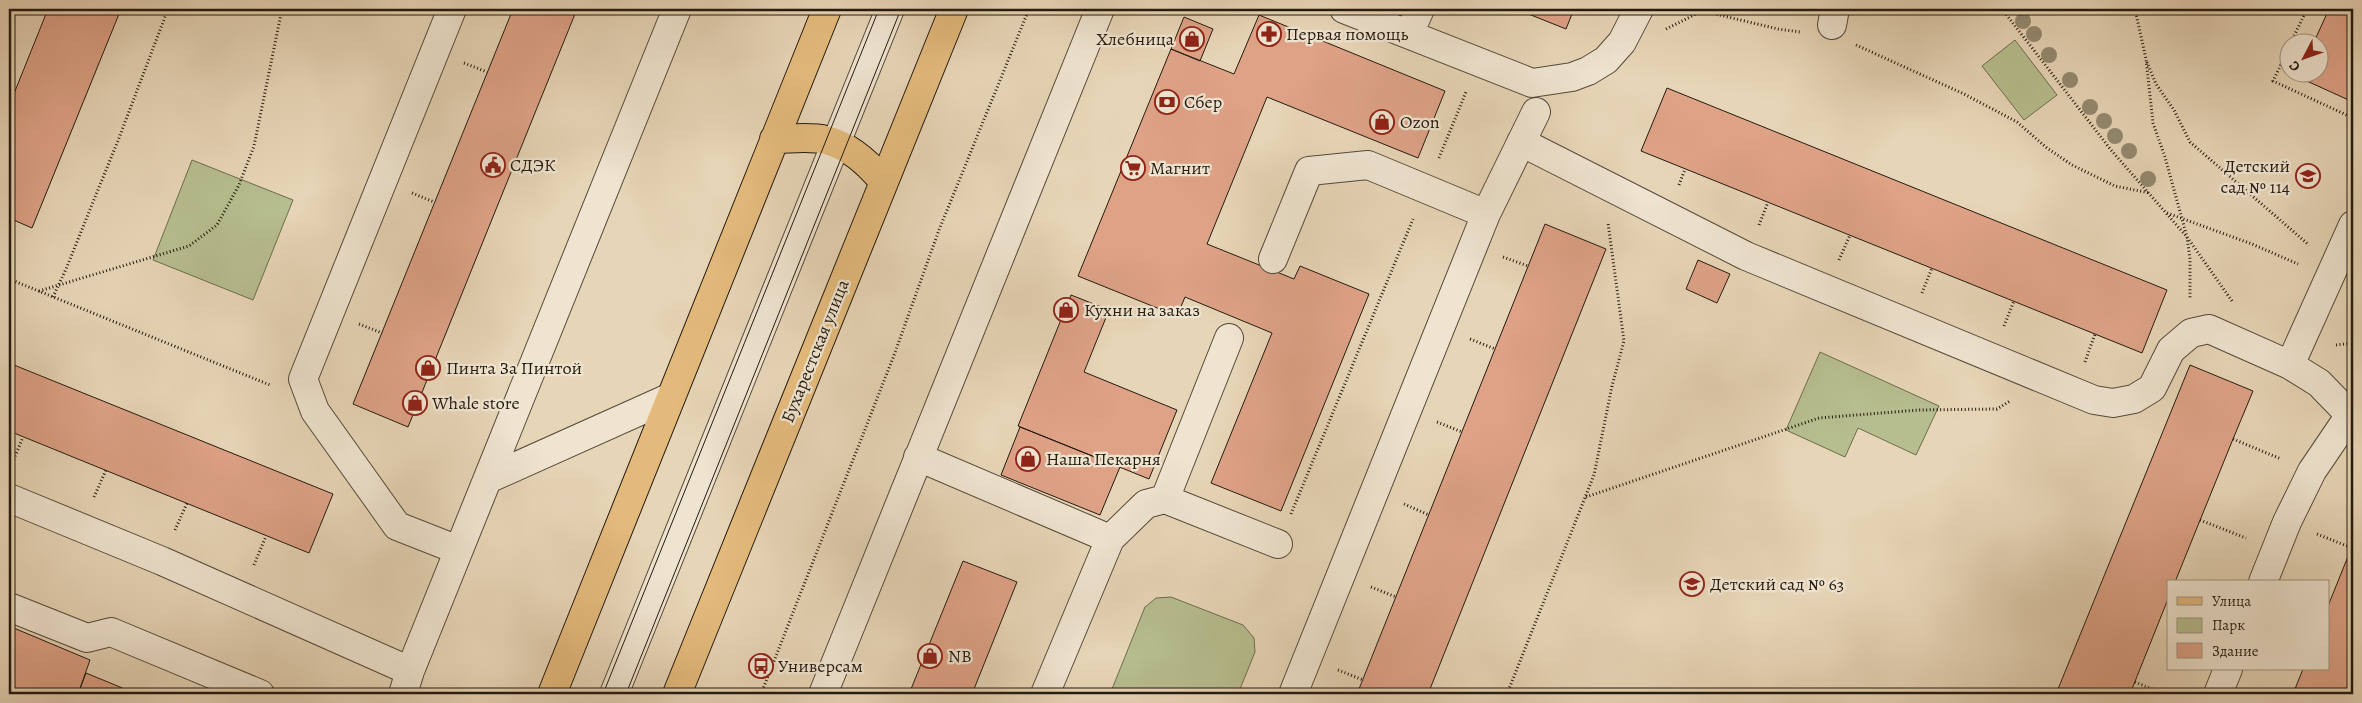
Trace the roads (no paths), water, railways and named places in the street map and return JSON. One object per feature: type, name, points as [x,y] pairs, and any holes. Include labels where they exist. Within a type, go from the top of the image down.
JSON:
[{"type":"main road","points":[[552,694],[827,9]]},
{"type":"main road","name":"Бухарестская улица","points":[[677,694],[954,9]]},
{"type":"main road","points":[[774,139],[826,140],[845,147],[866,162],[883,181]]},
{"type":"street","points":[[452,9],[303,379],[316,411],[397,526],[458,550]]},
{"type":"street","points":[[9,498],[162,561],[406,683],[677,9]]},
{"type":"street","points":[[614,694],[890,9]]},
{"type":"street","points":[[823,694],[1100,9]]},
{"type":"street","points":[[1409,34],[1420,9]]},
{"type":"street","points":[[1355,11],[1532,84],[1572,77],[1588,71],[1606,60],[1622,42],[1639,9]]},
{"type":"street","points":[[1293,694],[1486,214],[1532,148],[1536,112],[1532,84]]},
{"type":"street","points":[[1532,148],[1746,256],[2094,400],[2113,403],[2120,402],[2134,399],[2152,388],[2171,350],[2190,334],[2209,329],[2290,365],[2319,383],[2352,415],[2312,471],[2287,522],[2264,580]]},
{"type":"street","points":[[1273,259],[1309,171],[1368,165],[1486,214]]},
{"type":"street","points":[[2290,365],[2353,224]]},
{"type":"street","points":[[1165,499],[1229,338]]},
{"type":"street","points":[[488,478],[671,397]]},
{"type":"street","points":[[918,457],[1110,539]]},
{"type":"street","points":[[1045,694],[1110,539],[1146,504],[1165,499],[1278,544]]},
{"type":"street","points":[[9,607],[87,638],[111,632],[260,694]]},
{"type":"street","points":[[2218,694],[2228,670]]},
{"type":"tram line","points":[[603,694],[879,9]]},
{"type":"tram line","points":[[626,694],[901,9]]},
{"type":"place","name":"Первая помощь","points":[[1269,34]]},
{"type":"place","name":"Хлебница","points":[[1192,39]]},
{"type":"place","name":"Сбер","points":[[1167,102]]},
{"type":"place","name":"Ozon","points":[[1382,122]]},
{"type":"place","name":"СДЭК","points":[[493,165]]},
{"type":"place","name":"Магнит","points":[[1133,168]]},
{"type":"place","name":"Детский сад № 114","points":[[2308,176]]},
{"type":"place","name":"Кухни на заказ","points":[[1066,310]]},
{"type":"place","name":"Пинта За Пинтой","points":[[428,368]]},
{"type":"place","name":"Whale store","points":[[415,403]]},
{"type":"place","name":"Наша Пекарня","points":[[1028,459]]},
{"type":"place","name":"Детский сад № 63","points":[[1692,584]]},
{"type":"place","name":"NB","points":[[930,656]]},
{"type":"place","name":"Универсам","points":[[761,666]]}]
